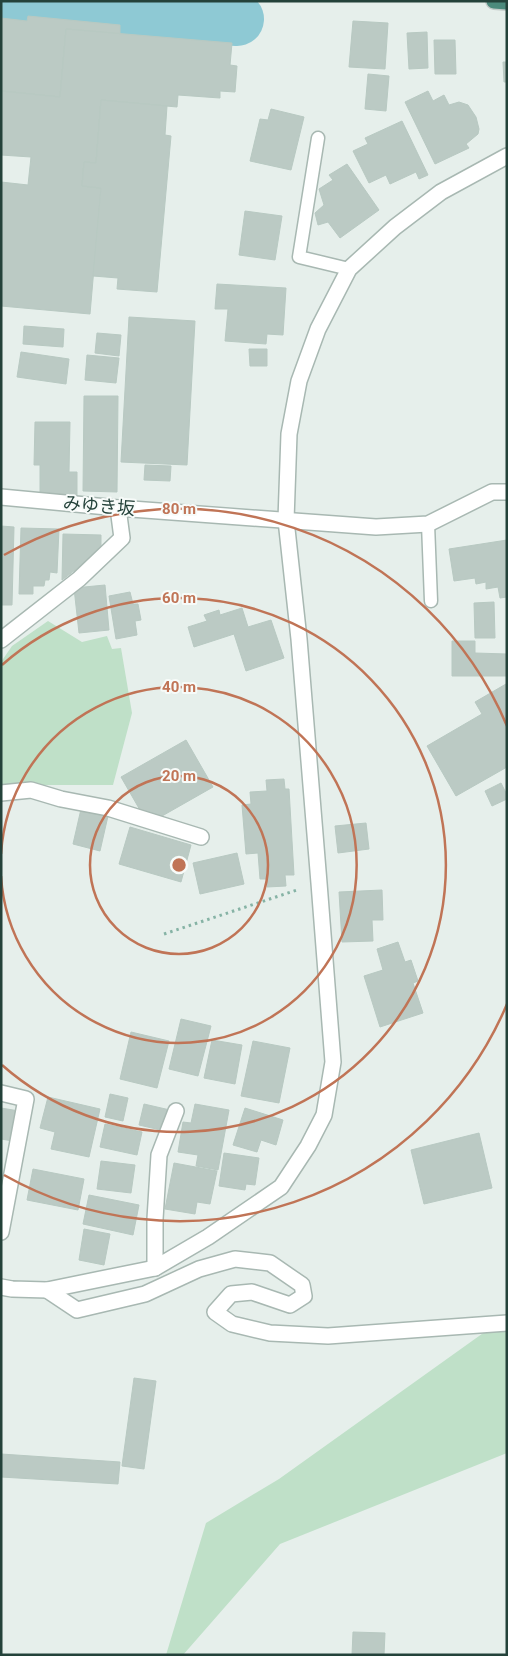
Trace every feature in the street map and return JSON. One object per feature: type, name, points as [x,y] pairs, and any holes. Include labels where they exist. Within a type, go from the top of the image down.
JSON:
[{"type":"highway","points":[[494,1],[507,2]]},
{"type":"street","points":[[1,1287],[47,1290],[155,1268],[208,1237],[281,1187],[308,1146],[324,1115],[333,1062],[298,639],[286,520],[289,434],[299,381],[318,329],[349,269],[395,227],[441,192],[507,156]]},
{"type":"street","points":[[428,524],[492,492],[507,492]]},
{"type":"street","name":"みゆき坂","points":[[1,497],[118,508],[376,527],[428,524]]},
{"type":"street","points":[[1,640],[79,579],[122,538],[118,508]]},
{"type":"street","points":[[1,793],[31,790],[61,799],[108,808],[201,837]]},
{"type":"street","points":[[1,1092],[26,1099],[1,1232]]},
{"type":"street","points":[[155,1268],[155,1218],[159,1155],[176,1111]]},
{"type":"street","points":[[47,1290],[77,1310],[145,1294],[199,1269],[235,1259],[270,1263],[302,1284],[304,1296],[290,1305],[252,1292],[231,1294],[215,1312],[232,1324],[270,1332],[328,1336],[507,1323]]},
{"type":"lane","points":[[318,138],[299,257],[349,269]]},
{"type":"lane","points":[[428,524],[431,601]]},
{"type":"path","points":[[164,934],[319,882]]},
{"type":"green space","points":[[48,621],[82,642],[107,636],[112,649],[121,648],[132,713],[113,785],[1,785],[1,662],[12,646]]},
{"type":"green space","points":[[507,1316],[507,1453],[280,1544],[183,1655],[166,1655],[206,1523],[279,1479]]},
{"type":"building","points":[[28,16],[120,25],[120,34],[66,29],[60,97],[1,91],[1,18],[27,21]]},
{"type":"building","points":[[353,21],[388,23],[385,69],[349,67]]},
{"type":"building","points":[[66,29],[232,43],[230,65],[237,66],[235,92],[220,91],[220,98],[178,95],[177,107],[101,100],[96,163],[84,162],[82,186],[101,188],[90,314],[1,306],[1,182],[28,185],[31,157],[1,155],[1,91],[60,97]]},
{"type":"building","points":[[427,32],[428,68],[409,69],[407,33]]},
{"type":"building","points":[[434,40],[455,40],[456,74],[435,74]]},
{"type":"building","points":[[503,62],[507,62],[507,82],[504,82]]},
{"type":"building","points":[[368,74],[389,76],[386,111],[365,109]]},
{"type":"building","points":[[428,91],[433,101],[444,95],[449,105],[459,102],[468,105],[476,117],[479,129],[478,134],[466,144],[469,148],[435,164],[405,102]]},
{"type":"building","points":[[101,100],[167,106],[165,135],[171,136],[157,292],[117,289],[118,278],[93,276],[101,188],[82,186],[84,162],[96,163]]},
{"type":"building","points":[[271,109],[304,117],[291,170],[250,161],[260,119],[268,120]]},
{"type":"building","points":[[402,121],[428,175],[419,179],[416,172],[390,184],[386,175],[369,183],[353,151],[368,144],[365,138]]},
{"type":"building","points":[[347,164],[379,210],[340,238],[328,222],[318,225],[315,213],[324,205],[319,189],[333,180],[329,175]]},
{"type":"building","points":[[245,211],[282,216],[275,260],[239,255]]},
{"type":"building","points":[[217,284],[286,288],[283,335],[267,334],[266,344],[225,341],[228,309],[215,309]]},
{"type":"building","points":[[129,317],[195,321],[187,465],[121,462]]},
{"type":"building","points":[[24,326],[64,329],[63,347],[23,344]]},
{"type":"building","points":[[97,333],[121,335],[119,356],[95,353]]},
{"type":"building","points":[[249,349],[267,349],[267,366],[250,366]]},
{"type":"building","points":[[21,352],[69,359],[66,384],[17,377]]},
{"type":"building","points":[[87,355],[119,358],[116,383],[85,380]]},
{"type":"building","points":[[84,396],[118,396],[117,492],[83,491]]},
{"type":"building","points":[[35,422],[70,422],[69,472],[77,472],[77,499],[40,498],[40,465],[34,465]]},
{"type":"building","points":[[145,465],[171,466],[170,481],[144,480]]},
{"type":"building","points":[[1,526],[14,527],[12,605],[1,605]]},
{"type":"building","points":[[21,528],[59,529],[57,573],[50,572],[49,580],[45,580],[44,586],[33,586],[33,594],[19,594]]},
{"type":"building","points":[[63,534],[101,535],[101,550],[62,580]]},
{"type":"building","points":[[507,540],[507,597],[500,598],[498,587],[486,589],[486,582],[476,584],[475,578],[454,581],[449,549]]},
{"type":"building","points":[[105,585],[109,630],[79,633],[74,588]]},
{"type":"building","points":[[130,592],[133,604],[138,604],[141,620],[135,621],[137,635],[116,639],[109,596]]},
{"type":"building","points":[[494,602],[495,638],[475,638],[474,603]]},
{"type":"building","points":[[242,608],[248,627],[271,620],[284,658],[246,671],[234,634],[194,647],[188,627],[207,621],[204,615],[219,610],[220,615]]},
{"type":"building","points":[[452,641],[475,641],[475,653],[507,654],[507,676],[452,676]]},
{"type":"building","points":[[506,684],[507,767],[456,796],[427,746],[482,714],[475,702]]},
{"type":"building","points":[[186,740],[213,787],[148,824],[121,777]]},
{"type":"building","points":[[284,779],[285,789],[289,789],[294,875],[285,875],[286,886],[267,887],[267,879],[260,879],[258,853],[246,854],[242,805],[251,804],[250,792],[267,791],[266,780]]},
{"type":"building","points":[[501,783],[507,799],[492,806],[485,791]]},
{"type":"building","points":[[81,809],[108,816],[100,851],[73,844]]},
{"type":"building","points":[[366,823],[369,849],[338,853],[335,826]]},
{"type":"building","points":[[130,827],[191,845],[181,882],[119,864]]},
{"type":"building","points":[[237,853],[244,884],[200,894],[193,863]]},
{"type":"building","points":[[382,890],[383,920],[372,920],[373,941],[342,942],[339,892]]},
{"type":"building","points":[[398,942],[405,962],[411,960],[418,981],[413,983],[423,1013],[380,1027],[364,976],[383,970],[377,949]]},
{"type":"building","points":[[181,1019],[211,1026],[198,1076],[169,1069]]},
{"type":"building","points":[[131,1032],[169,1041],[157,1088],[120,1079]]},
{"type":"building","points":[[212,1040],[242,1045],[235,1084],[204,1078]]},
{"type":"building","points":[[253,1041],[290,1048],[279,1103],[241,1096]]},
{"type":"building","points":[[110,1094],[128,1098],[123,1121],[105,1117]]},
{"type":"building","points":[[48,1097],[100,1109],[89,1157],[51,1149],[55,1132],[40,1128]]},
{"type":"building","points":[[144,1104],[170,1110],[165,1131],[139,1125]]},
{"type":"building","points":[[195,1104],[229,1110],[218,1170],[196,1166],[198,1155],[178,1152],[183,1122],[191,1123]]},
{"type":"building","points":[[1,1108],[19,1111],[13,1141],[1,1139]]},
{"type":"building","points":[[245,1108],[283,1120],[276,1145],[261,1140],[257,1152],[233,1145]]},
{"type":"building","points":[[105,1124],[142,1132],[137,1155],[100,1147]]},
{"type":"building","points":[[479,1133],[492,1188],[424,1204],[411,1150]]},
{"type":"building","points":[[224,1153],[259,1158],[255,1185],[246,1184],[245,1190],[219,1186]]},
{"type":"building","points":[[101,1161],[135,1165],[131,1193],[97,1189]]},
{"type":"building","points":[[174,1163],[217,1171],[210,1204],[197,1202],[195,1214],[165,1209]]},
{"type":"building","points":[[33,1169],[84,1179],[78,1210],[27,1200]]},
{"type":"building","points":[[89,1195],[139,1205],[133,1235],[83,1224]]},
{"type":"building","points":[[84,1229],[110,1234],[104,1265],[79,1260]]},
{"type":"building","points":[[134,1378],[156,1381],[144,1469],[122,1466]]},
{"type":"building","points":[[1,1454],[120,1462],[118,1484],[1,1477]]},
{"type":"building","points":[[353,1632],[385,1633],[384,1655],[352,1655]]},
{"type":"waterway","points":[[1,4],[237,19]]}]
